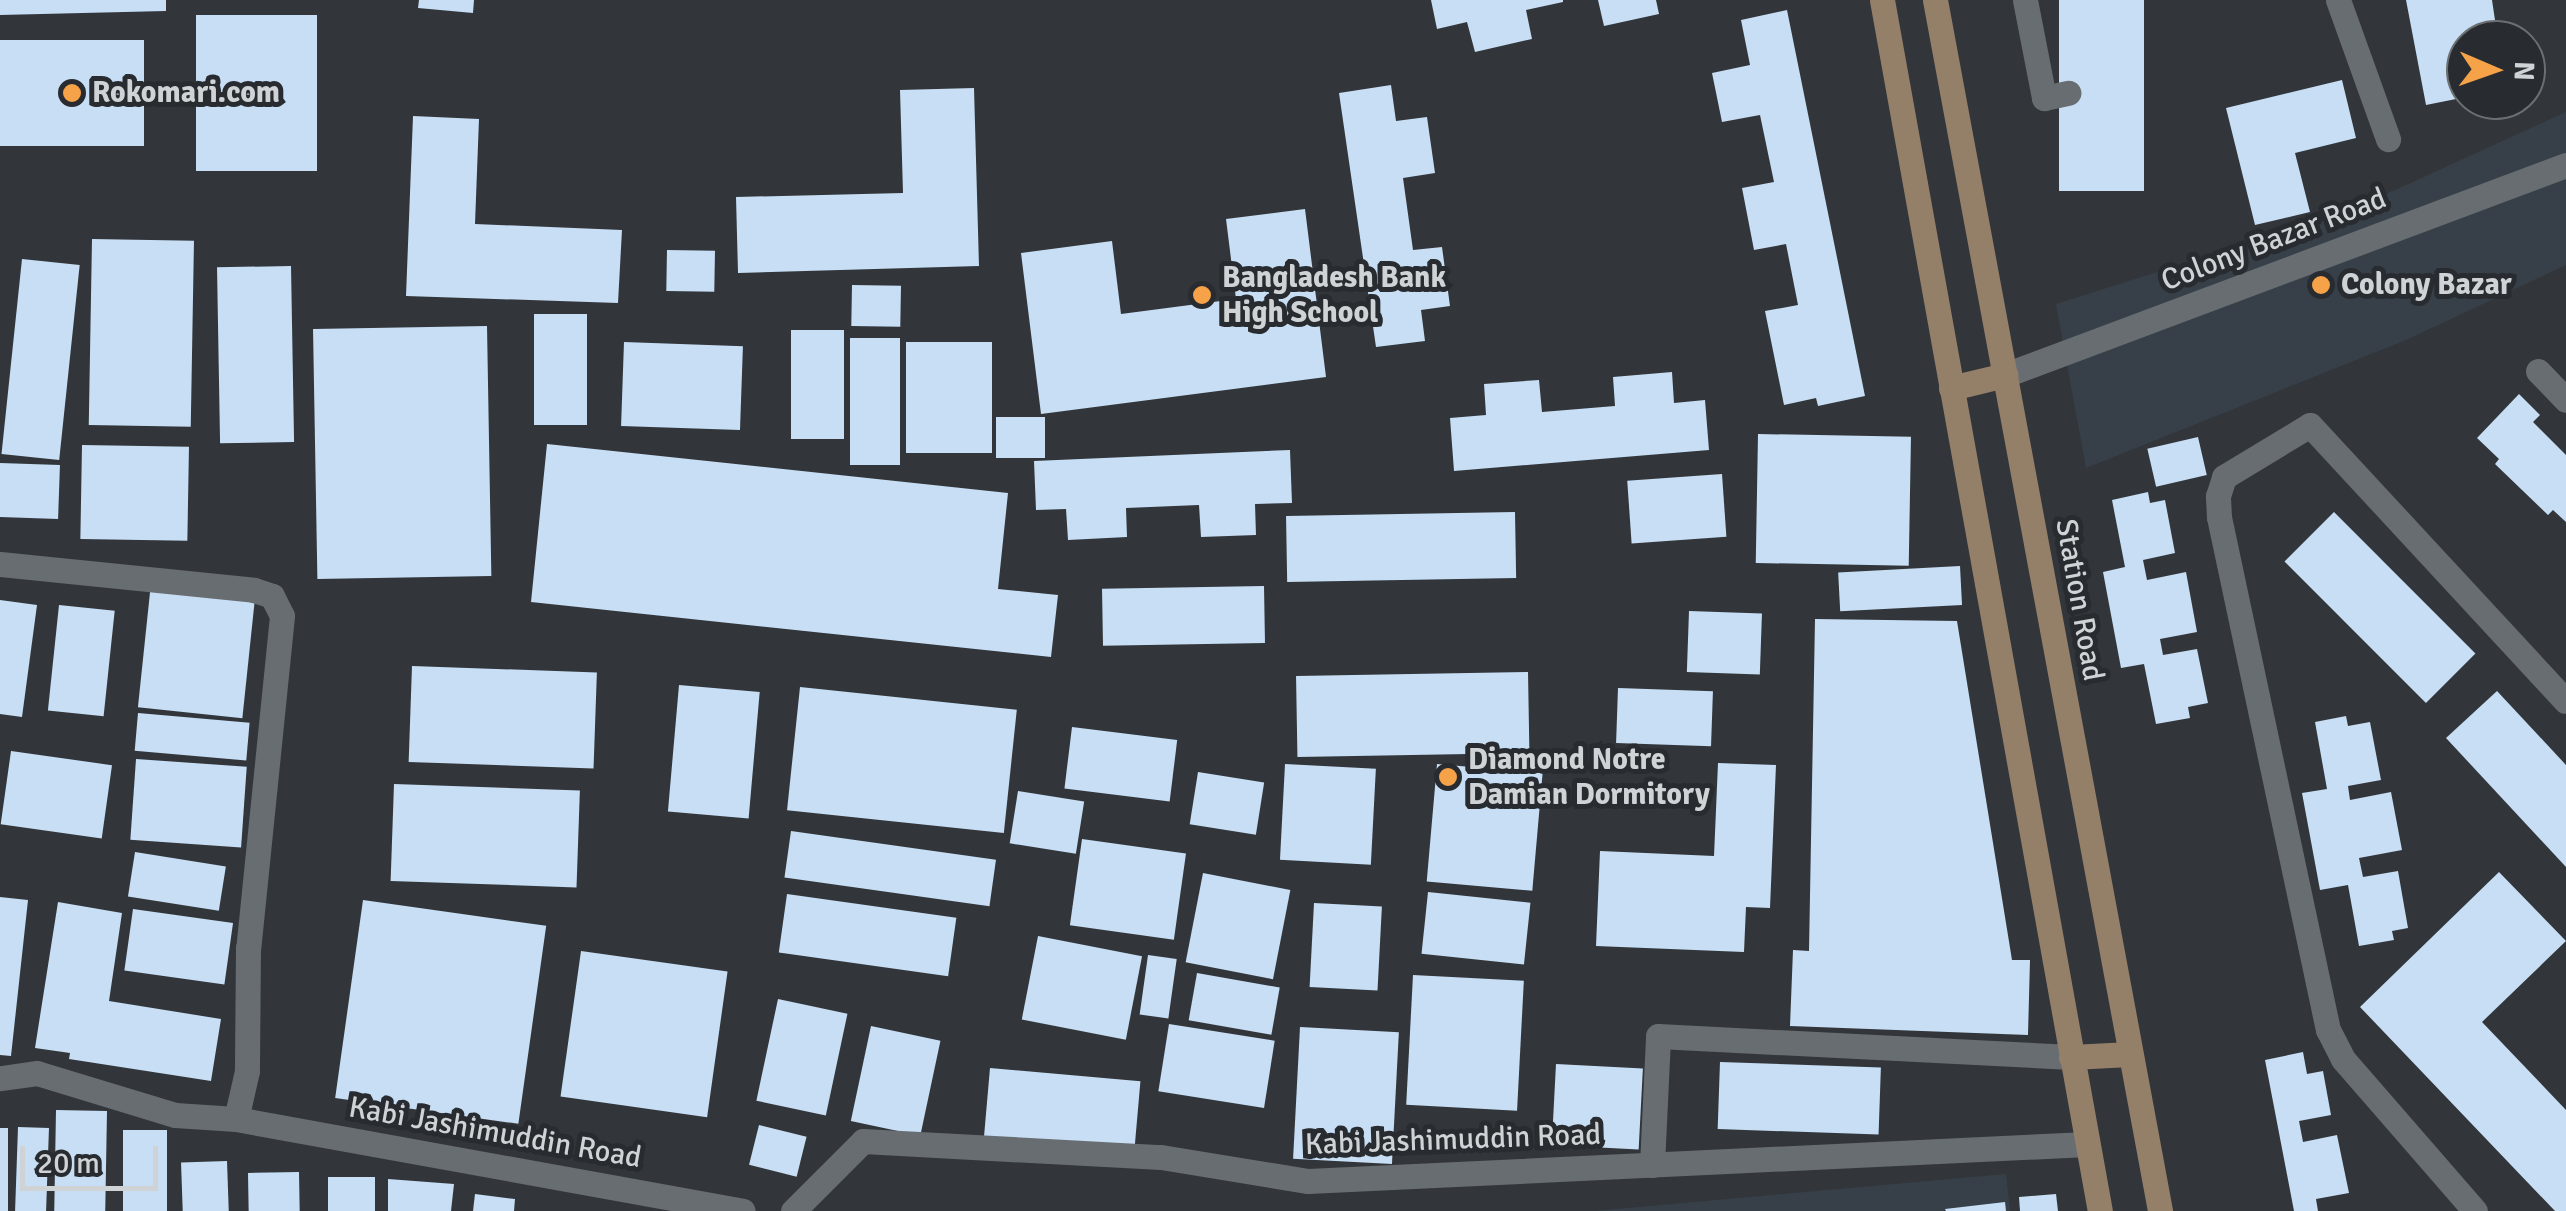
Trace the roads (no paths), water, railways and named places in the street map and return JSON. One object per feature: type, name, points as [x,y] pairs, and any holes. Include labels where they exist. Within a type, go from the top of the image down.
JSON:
[{"type":"main road","points":[[1882,0],[2100,1211]]},
{"type":"main road","name":"Station Road","points":[[1935,0],[2160,1211]]},
{"type":"main road","points":[[1951,388],[2005,375]]},
{"type":"main road","points":[[2071,1057],[2130,1054]]},
{"type":"street","points":[[2025,0],[2044,98],[2068,93]]},
{"type":"street","points":[[2338,0],[2388,139]]},
{"type":"street","name":"Colony Bazar Road","points":[[2005,375],[2566,165]]},
{"type":"street","points":[[2538,371],[2566,400]]},
{"type":"street","points":[[2475,1211],[2343,1059],[2328,1030],[2219,517],[2218,496],[2224,478],[2310,425],[2566,701]]},
{"type":"street","points":[[0,564],[254,590],[272,596],[282,616],[248,948],[247,1071],[236,1120]]},
{"type":"street","points":[[1652,1165],[1658,1036],[2071,1057]]},
{"type":"street","name":"Kabi Jashimuddin Road","points":[[0,1078],[37,1073],[175,1114],[236,1120],[743,1211]]},
{"type":"street","name":"Kabi Jashimuddin Road","points":[[793,1211],[863,1141],[1161,1158],[1308,1181],[2087,1144]]},
{"type":"place","name":"Rokomari.com","points":[[72,93]]},
{"type":"place","name":"Colony Bazar","points":[[2321,285]]},
{"type":"place","name":"Bangladesh Bank High School","points":[[1202,295]]},
{"type":"place","name":"Diamond Notre Damian Dormitory","points":[[1448,777]]}]
